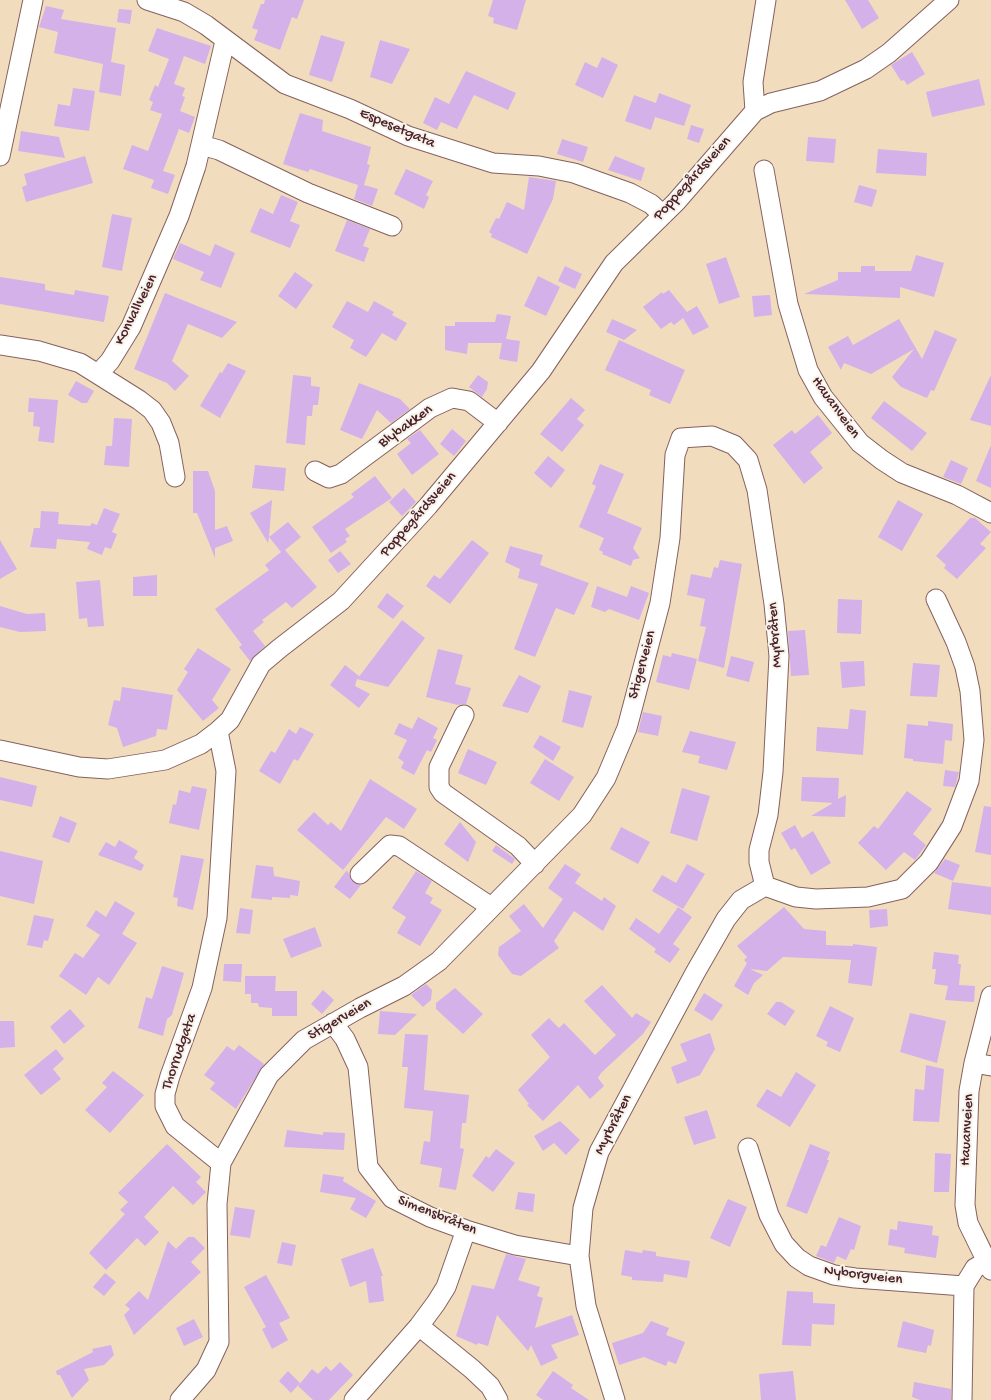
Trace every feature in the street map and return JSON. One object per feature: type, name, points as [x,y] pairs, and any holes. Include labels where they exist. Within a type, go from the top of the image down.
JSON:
[{"type":"street","points":[[0,156],[33,0]]},
{"type":"street","name":"Espesetgata","points":[[147,0],[184,12],[206,25],[285,84],[350,109],[424,142],[493,163],[539,166],[574,173],[630,193],[651,204],[663,215]]},
{"type":"street","points":[[766,0],[753,82],[755,111],[771,103],[820,91],[866,69],[912,34],[949,0]]},
{"type":"street","name":"Konvallveien","points":[[99,373],[110,361],[131,326],[179,216],[201,145],[225,41]]},
{"type":"street","name":"Poppegårdsveien","points":[[0,750],[50,762],[108,769],[166,760],[201,744],[218,731],[230,720],[262,664],[341,601],[366,577],[541,371],[614,263],[663,215],[755,111]]},
{"type":"street","points":[[201,145],[219,150],[308,192],[392,226]]},
{"type":"street","name":"Hauanveien","points":[[764,170],[795,330],[808,370],[823,397],[860,443],[882,460],[902,473],[957,495],[991,514]]},
{"type":"street","points":[[0,345],[61,356],[99,373],[152,410],[161,423],[168,443],[175,477]]},
{"type":"street","name":"Blybakken","points":[[315,471],[329,478],[341,474],[430,408],[452,398],[468,401],[498,423]]},
{"type":"street","name":"Myrbråten","points":[[615,1400],[586,1306],[579,1256],[579,1231],[586,1194],[600,1152],[619,1112],[726,919],[741,900],[765,886],[759,862],[768,815],[773,772],[779,656],[774,604],[757,490],[748,460],[734,444],[712,436],[681,438]]},
{"type":"street","name":"Stigerveien","points":[[221,1163],[269,1075],[304,1040],[404,986],[439,961],[535,864],[594,800],[606,778],[627,728],[660,603],[670,538],[675,455],[681,438]]},
{"type":"street","points":[[765,886],[796,897],[816,899],[868,897],[888,894],[902,889],[914,878],[929,862],[952,826],[969,781],[974,740],[970,691],[965,667],[956,642],[936,599]]},
{"type":"street","points":[[464,715],[439,767],[440,787],[443,793],[518,846],[535,864]]},
{"type":"street","name":"Thorrudgata","points":[[218,731],[226,771],[218,918],[202,988],[170,1076],[165,1106],[175,1126],[221,1163]]},
{"type":"street","points":[[360,874],[390,845],[399,846],[491,907]]},
{"type":"street","name":"Hauanveien","points":[[988,1266],[968,1223],[965,1205],[967,1130],[982,1064],[991,996]]},
{"type":"street","name":"Simensbråten","points":[[333,1023],[345,1040],[358,1067],[368,1167],[392,1198],[430,1217],[466,1230],[515,1245],[579,1256]]},
{"type":"street","name":"Nyborgveien","points":[[748,1148],[769,1215],[780,1237],[797,1258],[809,1266],[834,1275],[855,1278],[964,1286]]},
{"type":"street","points":[[180,1400],[206,1370],[218,1342],[217,1204],[221,1163]]},
{"type":"street","points":[[354,1400],[419,1326],[446,1287],[466,1230]]},
{"type":"street","points":[[962,1400],[964,1286],[975,1268],[988,1266]]},
{"type":"street","points":[[419,1326],[472,1369],[490,1386],[498,1400]]},
{"type":"building","points":[[265,0],[304,0],[297,19],[292,17],[280,50],[254,40],[258,30],[252,28],[261,4],[264,4]]},
{"type":"building","points":[[493,0],[526,0],[517,30],[493,23],[494,18],[488,16]]},
{"type":"building","points":[[845,0],[868,0],[879,18],[862,29]]},
{"type":"building","points":[[46,6],[64,10],[61,19],[116,28],[111,62],[125,65],[121,96],[99,92],[103,64],[54,53],[58,32],[39,27]]},
{"type":"building","points":[[119,9],[132,10],[130,24],[117,22]]},
{"type":"building","points":[[157,28],[211,46],[205,64],[184,56],[174,84],[185,88],[182,96],[185,97],[180,111],[195,117],[189,133],[179,129],[163,171],[175,175],[168,194],[151,188],[154,180],[123,169],[132,145],[148,151],[162,114],[150,110],[153,102],[149,100],[155,85],[158,87],[169,59],[148,51]]},
{"type":"building","points":[[321,35],[345,42],[332,82],[309,75]]},
{"type":"building","points":[[380,40],[410,49],[392,84],[370,77]]},
{"type":"building","points":[[912,52],[925,74],[907,85],[904,80],[901,81],[891,65]]},
{"type":"building","points":[[602,57],[618,65],[603,98],[575,85],[585,62],[597,68]]},
{"type":"building","points":[[466,71],[516,93],[508,110],[474,95],[457,129],[441,122],[437,130],[423,123],[435,97],[449,104]]},
{"type":"building","points":[[979,79],[985,105],[932,117],[926,92]]},
{"type":"building","points":[[73,88],[95,91],[89,131],[54,126],[58,104],[70,106]]},
{"type":"building","points":[[659,93],[691,105],[684,126],[655,117],[651,130],[625,121],[634,95],[656,103]]},
{"type":"building","points":[[300,113],[323,120],[322,131],[371,147],[367,164],[370,165],[364,185],[378,189],[372,206],[354,199],[358,185],[310,169],[308,172],[283,164]]},
{"type":"building","points":[[691,125],[704,129],[699,143],[687,139]]},
{"type":"building","points":[[21,131],[59,137],[65,158],[18,151]]},
{"type":"building","points":[[808,137],[836,139],[834,163],[806,161]]},
{"type":"building","points":[[562,139],[588,147],[583,162],[557,154]]},
{"type":"building","points":[[878,149],[927,153],[926,176],[876,173]]},
{"type":"building","points":[[85,156],[93,183],[26,202],[22,187],[27,185],[24,174]]},
{"type":"building","points":[[615,156],[645,168],[641,181],[608,170]]},
{"type":"building","points":[[406,169],[433,181],[426,195],[429,197],[424,209],[394,194]]},
{"type":"building","points":[[529,177],[556,181],[553,199],[527,254],[491,237],[492,234],[489,232],[496,218],[499,219],[507,202],[524,210]]},
{"type":"building","points":[[859,185],[877,190],[872,207],[854,202]]},
{"type":"building","points":[[281,195],[298,202],[290,221],[300,225],[290,248],[250,232],[260,208],[273,214]]},
{"type":"building","points":[[112,214],[132,218],[122,271],[102,267]]},
{"type":"building","points":[[347,220],[370,229],[363,246],[369,248],[364,262],[335,251]]},
{"type":"building","points":[[180,243],[210,256],[215,244],[235,253],[221,288],[200,280],[204,272],[173,259]]},
{"type":"building","points":[[916,255],[944,263],[934,297],[900,287],[900,298],[804,294],[838,280],[838,272],[861,272],[861,266],[875,266],[875,271],[911,271]]},
{"type":"building","points":[[726,257],[740,297],[719,304],[706,264]]},
{"type":"building","points":[[565,266],[582,274],[575,289],[558,281]]},
{"type":"building","points":[[295,272],[313,285],[296,309],[278,296]]},
{"type":"building","points":[[538,276],[560,287],[546,316],[524,306]]},
{"type":"building","points":[[0,277],[45,284],[45,290],[74,295],[75,290],[109,296],[104,322],[0,304]]},
{"type":"building","points":[[669,290],[687,312],[697,306],[709,327],[693,335],[683,318],[674,325],[671,322],[661,329],[643,307],[662,292],[663,294]]},
{"type":"building","points":[[165,293],[237,322],[222,338],[188,324],[172,361],[189,376],[175,391],[167,383],[134,369]]},
{"type":"building","points":[[770,295],[772,315],[754,317],[752,296]]},
{"type":"building","points":[[347,301],[368,312],[374,301],[394,312],[392,315],[407,323],[396,341],[382,333],[366,357],[350,348],[354,340],[332,327]]},
{"type":"building","points":[[497,314],[511,316],[506,339],[520,341],[517,362],[499,359],[502,343],[468,343],[467,354],[445,350],[445,326],[455,326],[455,322],[495,322]]},
{"type":"building","points":[[612,319],[637,330],[624,340],[606,332]]},
{"type":"building","points":[[899,319],[922,359],[935,330],[957,339],[934,391],[931,390],[927,398],[901,387],[892,377],[914,349],[871,374],[844,363],[841,370],[828,347],[848,336],[853,345]]},
{"type":"building","points":[[619,340],[685,370],[670,404],[649,395],[651,390],[605,370]]},
{"type":"building","points":[[228,363],[246,371],[220,418],[200,406],[220,372],[222,373]]},
{"type":"building","points":[[293,375],[311,377],[311,386],[320,387],[318,405],[313,405],[312,416],[307,416],[305,445],[286,443]]},
{"type":"building","points":[[478,375],[488,382],[487,389],[482,397],[469,387]]},
{"type":"building","points":[[991,375],[991,426],[970,420]]},
{"type":"building","points":[[76,381],[94,391],[87,403],[82,403],[68,395]]},
{"type":"building","points":[[359,383],[400,399],[410,409],[391,423],[377,410],[362,439],[340,430]]},
{"type":"building","points":[[29,398],[58,400],[54,443],[38,441],[40,427],[33,426],[34,412],[28,412]]},
{"type":"building","points":[[571,398],[585,410],[577,419],[584,425],[562,452],[540,434]]},
{"type":"building","points":[[884,401],[927,433],[912,451],[871,418]]},
{"type":"building","points":[[818,415],[832,433],[810,452],[823,468],[804,484],[773,445],[792,430],[795,434]]},
{"type":"building","points":[[114,418],[132,419],[129,467],[104,465],[106,446],[112,446]]},
{"type":"building","points":[[452,429],[466,441],[454,456],[440,444]]},
{"type":"building","points":[[420,430],[439,454],[412,475],[397,454],[411,443],[407,439]]},
{"type":"building","points":[[991,445],[991,488],[976,481]]},
{"type":"building","points":[[548,456],[565,470],[551,488],[534,473]]},
{"type":"building","points":[[951,460],[968,468],[961,484],[943,477]]},
{"type":"building","points":[[600,464],[624,474],[607,513],[642,528],[633,548],[640,558],[633,560],[631,566],[602,554],[603,552],[599,550],[604,538],[579,527],[596,486],[592,484]]},
{"type":"building","points":[[255,465],[286,468],[284,491],[252,488]]},
{"type":"building","points":[[193,471],[208,471],[215,491],[215,530],[227,526],[233,541],[215,548],[215,558],[197,513],[193,513]]},
{"type":"building","points":[[375,476],[392,498],[345,529],[350,536],[345,539],[347,542],[331,553],[312,527],[354,497],[351,494]]},
{"type":"building","points":[[404,488],[416,502],[402,516],[389,502]]},
{"type":"building","points":[[272,500],[269,537],[268,543],[250,513]]},
{"type":"building","points":[[898,500],[923,514],[902,551],[878,537]]},
{"type":"building","points":[[104,508],[120,514],[112,532],[117,534],[111,549],[105,547],[102,555],[87,549],[90,542],[57,539],[56,549],[30,547],[34,528],[40,528],[41,511],[59,512],[58,524],[90,526],[92,523],[97,525]]},
{"type":"building","points":[[970,518],[975,518],[991,532],[980,544],[986,548],[957,579],[944,568],[946,565],[936,556]]},
{"type":"building","points":[[288,522],[301,537],[285,550],[317,587],[292,608],[286,602],[262,620],[264,622],[253,631],[265,646],[250,661],[239,647],[242,645],[215,609],[269,570],[265,565],[281,552],[269,537]]},
{"type":"building","points":[[0,540],[17,569],[0,579]]},
{"type":"building","points":[[472,540],[489,553],[450,604],[426,586],[434,575],[440,579]]},
{"type":"building","points":[[510,546],[543,555],[540,565],[589,583],[574,615],[556,608],[535,657],[514,649],[538,584],[518,578],[520,569],[505,562]]},
{"type":"building","points":[[340,551],[351,564],[338,573],[328,560]]},
{"type":"building","points":[[720,560],[742,564],[724,668],[698,661],[706,627],[700,626],[705,599],[687,595],[691,574],[711,578],[714,567],[718,568]]},
{"type":"building","points":[[157,575],[157,596],[133,596],[133,577]]},
{"type":"building","points":[[100,580],[104,626],[88,627],[87,618],[79,619],[76,582]]},
{"type":"building","points":[[597,586],[627,597],[631,586],[649,593],[639,620],[609,609],[605,612],[591,607]]},
{"type":"building","points":[[387,593],[404,606],[393,619],[377,607]]},
{"type":"building","points":[[838,599],[862,600],[861,634],[837,633]]},
{"type":"building","points":[[0,606],[27,614],[45,613],[46,631],[20,632],[0,627]]},
{"type":"building","points":[[402,620],[425,638],[388,687],[357,679],[355,686],[370,694],[359,708],[330,685],[345,665],[359,676],[358,678]]},
{"type":"building","points":[[805,630],[809,675],[791,676],[788,631]]},
{"type":"building","points":[[198,648],[231,669],[212,700],[219,708],[203,721],[177,690],[188,672],[184,669]]},
{"type":"building","points":[[438,649],[463,655],[455,684],[471,688],[466,704],[458,705],[426,697]]},
{"type":"building","points":[[672,653],[697,659],[689,690],[656,682],[663,655],[671,657]]},
{"type":"building","points":[[731,656],[754,662],[749,682],[726,676]]},
{"type":"building","points":[[864,661],[865,686],[842,688],[840,662]]},
{"type":"building","points":[[913,663],[940,665],[937,697],[910,696]]},
{"type":"building","points":[[519,675],[541,686],[528,713],[502,706]]},
{"type":"building","points":[[122,687],[173,695],[167,730],[157,729],[156,736],[123,747],[117,728],[108,725],[114,700],[120,701]]},
{"type":"building","points":[[569,690],[592,696],[583,728],[562,722]]},
{"type":"building","points":[[850,709],[866,711],[863,755],[816,751],[817,727],[848,729]]},
{"type":"building","points":[[643,712],[662,716],[658,736],[638,732]]},
{"type":"building","points":[[418,717],[438,728],[433,738],[437,740],[431,752],[427,750],[414,775],[401,768],[404,762],[398,758],[407,740],[394,734],[399,723],[412,729]]},
{"type":"building","points":[[928,721],[953,724],[952,741],[945,740],[943,764],[913,761],[913,759],[904,758],[907,724],[928,726]]},
{"type":"building","points":[[300,727],[314,734],[298,761],[294,759],[280,784],[259,771],[271,751],[275,753],[289,729],[296,734]]},
{"type":"building","points":[[690,731],[736,742],[727,770],[698,763],[700,756],[682,752]]},
{"type":"building","points":[[540,735],[561,747],[553,761],[533,747]]},
{"type":"building","points":[[468,749],[497,762],[486,785],[458,773]]},
{"type":"building","points":[[545,759],[574,777],[559,801],[530,783]]},
{"type":"building","points":[[945,770],[959,772],[955,787],[943,786]]},
{"type":"building","points":[[0,777],[37,786],[32,807],[0,800]]},
{"type":"building","points":[[802,777],[839,778],[838,799],[846,795],[845,817],[811,816],[833,803],[801,801]]},
{"type":"building","points":[[370,779],[417,809],[404,829],[386,817],[343,870],[297,830],[314,812],[328,825],[331,822],[341,831]]},
{"type":"building","points":[[192,786],[207,789],[199,830],[169,823],[173,804],[176,805],[179,790],[190,793]]},
{"type":"building","points":[[682,788],[710,796],[697,841],[670,833]]},
{"type":"building","points":[[907,791],[932,809],[913,834],[926,845],[915,860],[904,852],[886,870],[858,843],[874,826],[878,829]]},
{"type":"building","points":[[984,806],[991,807],[991,855],[975,852]]},
{"type":"building","points":[[60,816],[77,823],[69,843],[52,837]]},
{"type":"building","points":[[460,822],[476,842],[468,862],[444,844]]},
{"type":"building","points":[[795,825],[802,838],[813,831],[831,863],[811,875],[795,848],[791,850],[781,833]]},
{"type":"building","points":[[621,827],[650,842],[638,864],[610,849]]},
{"type":"building","points":[[119,840],[138,851],[134,858],[144,865],[141,871],[98,855],[106,842],[115,847]]},
{"type":"building","points":[[496,845],[515,859],[512,864],[492,851]]},
{"type":"building","points":[[0,851],[43,861],[34,904],[0,896]]},
{"type":"building","points":[[181,855],[204,859],[193,910],[177,906],[178,898],[173,897]]},
{"type":"building","points":[[945,859],[960,865],[953,881],[934,873]]},
{"type":"building","points":[[565,864],[581,874],[575,883],[602,901],[604,897],[616,906],[603,931],[574,911],[554,941],[559,948],[521,976],[512,974],[498,955],[499,947],[521,931],[509,916],[524,904],[543,928],[563,899],[548,888]]},
{"type":"building","points":[[687,864],[705,874],[683,909],[652,891],[662,875],[676,883]]},
{"type":"building","points":[[256,865],[273,867],[274,876],[300,881],[298,896],[290,895],[290,898],[272,897],[272,900],[251,898]]},
{"type":"building","points":[[347,870],[352,881],[361,885],[350,899],[334,887]]},
{"type":"building","points":[[416,871],[432,881],[425,893],[433,898],[430,903],[442,910],[420,946],[397,933],[406,917],[392,908]]},
{"type":"building","points":[[952,882],[991,887],[991,915],[948,909]]},
{"type":"building","points":[[115,901],[135,913],[122,934],[137,943],[109,985],[98,977],[86,995],[59,976],[75,953],[83,958],[100,935],[86,926],[96,910],[106,917]]},
{"type":"building","points":[[678,907],[692,917],[673,944],[680,949],[670,963],[654,952],[656,949],[629,929],[636,918],[659,934]]},
{"type":"building","points":[[784,907],[804,929],[826,931],[826,945],[853,946],[853,944],[877,947],[872,986],[848,983],[851,960],[783,957],[767,971],[750,969],[763,975],[754,983],[748,995],[734,986],[747,963],[744,960],[747,957],[737,946]]},
{"type":"building","points":[[240,908],[253,910],[250,934],[236,933]]},
{"type":"building","points":[[887,909],[888,926],[870,928],[869,910]]},
{"type":"building","points":[[34,915],[54,919],[48,941],[44,940],[42,948],[27,945]]},
{"type":"building","points":[[315,927],[322,946],[291,958],[283,939]]},
{"type":"building","points":[[934,952],[959,955],[958,964],[961,964],[959,985],[975,986],[974,1002],[945,1000],[948,986],[934,984],[936,969],[932,969]]},
{"type":"building","points":[[224,964],[242,964],[241,982],[223,981]]},
{"type":"building","points":[[162,966],[184,973],[172,1015],[167,1019],[163,1036],[138,1028],[146,997],[152,999]]},
{"type":"building","points":[[245,976],[276,976],[275,991],[297,991],[297,1016],[272,1016],[272,1008],[259,1007],[258,1003],[251,1003],[251,994],[245,994]]},
{"type":"building","points":[[426,984],[432,990],[431,1000],[423,1007],[411,995]]},
{"type":"building","points":[[602,985],[632,1018],[636,1013],[651,1022],[643,1034],[601,1073],[598,1078],[604,1086],[590,1099],[578,1085],[543,1121],[527,1105],[529,1104],[518,1090],[550,1057],[531,1035],[549,1018],[559,1028],[564,1023],[595,1055],[616,1035],[584,1001]]},
{"type":"building","points":[[455,988],[483,1014],[463,1034],[436,1009],[436,1003]]},
{"type":"building","points":[[323,990],[334,1000],[322,1014],[311,1004]]},
{"type":"building","points":[[704,993],[723,1005],[712,1021],[694,1010]]},
{"type":"building","points":[[776,1002],[781,1002],[795,1011],[785,1026],[767,1014]]},
{"type":"building","points":[[830,1006],[854,1018],[840,1052],[826,1046],[828,1042],[816,1036]]},
{"type":"building","points":[[70,1009],[85,1026],[64,1044],[50,1027]]},
{"type":"building","points":[[380,1011],[417,1014],[395,1035],[378,1034]]},
{"type":"building","points":[[910,1013],[946,1021],[937,1063],[900,1052]]},
{"type":"building","points":[[0,1021],[14,1021],[15,1047],[0,1048]]},
{"type":"building","points":[[710,1033],[715,1049],[700,1075],[677,1084],[671,1067],[687,1061],[680,1044]]},
{"type":"building","points":[[405,1034],[428,1035],[424,1090],[469,1095],[466,1123],[462,1123],[460,1148],[464,1149],[456,1190],[439,1187],[442,1168],[420,1164],[424,1141],[430,1142],[433,1111],[404,1108],[408,1067],[402,1067]]},
{"type":"building","points":[[239,1045],[264,1064],[236,1109],[210,1089],[215,1083],[204,1075],[227,1046],[234,1051]]},
{"type":"building","points":[[56,1049],[64,1059],[53,1069],[61,1079],[41,1095],[24,1075]]},
{"type":"building","points":[[926,1065],[944,1069],[939,1122],[913,1121],[915,1089],[924,1090]]},
{"type":"building","points":[[113,1071],[144,1095],[110,1133],[85,1110],[107,1087],[102,1083]]},
{"type":"building","points":[[796,1072],[816,1085],[790,1127],[756,1106],[767,1089],[781,1097]]},
{"type":"building","points":[[707,1110],[716,1138],[694,1145],[684,1117]]},
{"type":"building","points":[[560,1121],[580,1140],[566,1155],[554,1143],[543,1151],[534,1136]]},
{"type":"building","points":[[287,1130],[323,1135],[323,1132],[345,1133],[344,1150],[284,1147]]},
{"type":"building","points":[[167,1144],[201,1177],[196,1182],[206,1192],[193,1205],[173,1186],[144,1217],[159,1232],[145,1246],[137,1238],[106,1270],[89,1253],[125,1214],[120,1210],[128,1202],[118,1193]]},
{"type":"building","points":[[810,1144],[830,1152],[827,1160],[829,1160],[807,1214],[786,1206]]},
{"type":"building","points":[[496,1149],[515,1163],[493,1192],[472,1176],[486,1156],[489,1158]]},
{"type":"building","points":[[935,1153],[951,1154],[949,1192],[934,1192]]},
{"type":"building","points":[[323,1174],[344,1177],[343,1181],[376,1201],[366,1218],[350,1209],[356,1198],[320,1192]]},
{"type":"building","points":[[518,1192],[535,1194],[533,1212],[515,1209]]},
{"type":"building","points":[[728,1199],[747,1207],[730,1247],[710,1238]]},
{"type":"building","points":[[235,1207],[255,1210],[250,1238],[230,1235]]},
{"type":"building","points":[[839,1217],[861,1226],[854,1250],[851,1249],[846,1260],[837,1256],[834,1263],[816,1256],[821,1245],[826,1247]]},
{"type":"building","points":[[898,1221],[933,1226],[932,1235],[939,1236],[936,1258],[904,1253],[905,1248],[888,1245],[890,1229],[897,1230]]},
{"type":"building","points":[[188,1237],[194,1237],[205,1248],[191,1262],[201,1272],[134,1335],[124,1315],[130,1309],[125,1305],[139,1291],[148,1300],[168,1241],[176,1249]]},
{"type":"building","points":[[282,1242],[296,1245],[292,1266],[277,1263]]},
{"type":"building","points":[[373,1248],[383,1276],[381,1276],[384,1301],[369,1303],[366,1281],[350,1287],[341,1259]]},
{"type":"building","points":[[625,1250],[642,1253],[643,1250],[656,1252],[656,1256],[690,1261],[687,1278],[664,1274],[663,1282],[632,1280],[632,1277],[621,1275]]},
{"type":"building","points":[[506,1254],[526,1259],[518,1280],[540,1287],[537,1296],[543,1298],[535,1328],[572,1315],[579,1335],[551,1345],[558,1358],[541,1366],[531,1345],[528,1351],[497,1315],[488,1346],[478,1343],[477,1345],[456,1336],[472,1285],[494,1289]]},
{"type":"building","points":[[105,1273],[116,1282],[104,1296],[93,1287]]},
{"type":"building","points":[[266,1275],[290,1318],[279,1323],[288,1340],[272,1349],[262,1329],[266,1327],[244,1287]]},
{"type":"building","points":[[787,1291],[813,1292],[813,1303],[835,1304],[834,1325],[812,1324],[811,1346],[782,1345]]},
{"type":"building","points":[[194,1319],[203,1337],[184,1346],[176,1328]]},
{"type":"building","points":[[651,1321],[669,1328],[666,1335],[685,1342],[676,1364],[668,1361],[666,1366],[644,1357],[619,1365],[612,1343],[643,1333]]},
{"type":"building","points":[[903,1321],[934,1330],[931,1346],[928,1345],[926,1353],[897,1347]]},
{"type":"building","points":[[111,1345],[114,1355],[104,1365],[84,1369],[89,1380],[72,1398],[56,1371],[93,1352],[92,1349]]},
{"type":"building","points":[[340,1362],[353,1375],[329,1400],[313,1400],[298,1386],[312,1369],[318,1374],[326,1366],[331,1371]]},
{"type":"building","points":[[288,1371],[300,1383],[291,1393],[279,1381]]},
{"type":"building","points":[[553,1371],[573,1385],[571,1388],[589,1400],[543,1400],[536,1395]]},
{"type":"building","points":[[793,1371],[796,1400],[761,1400],[759,1374]]},
{"type":"building","points":[[914,1382],[951,1389],[951,1400],[920,1400],[912,1397]]}]
